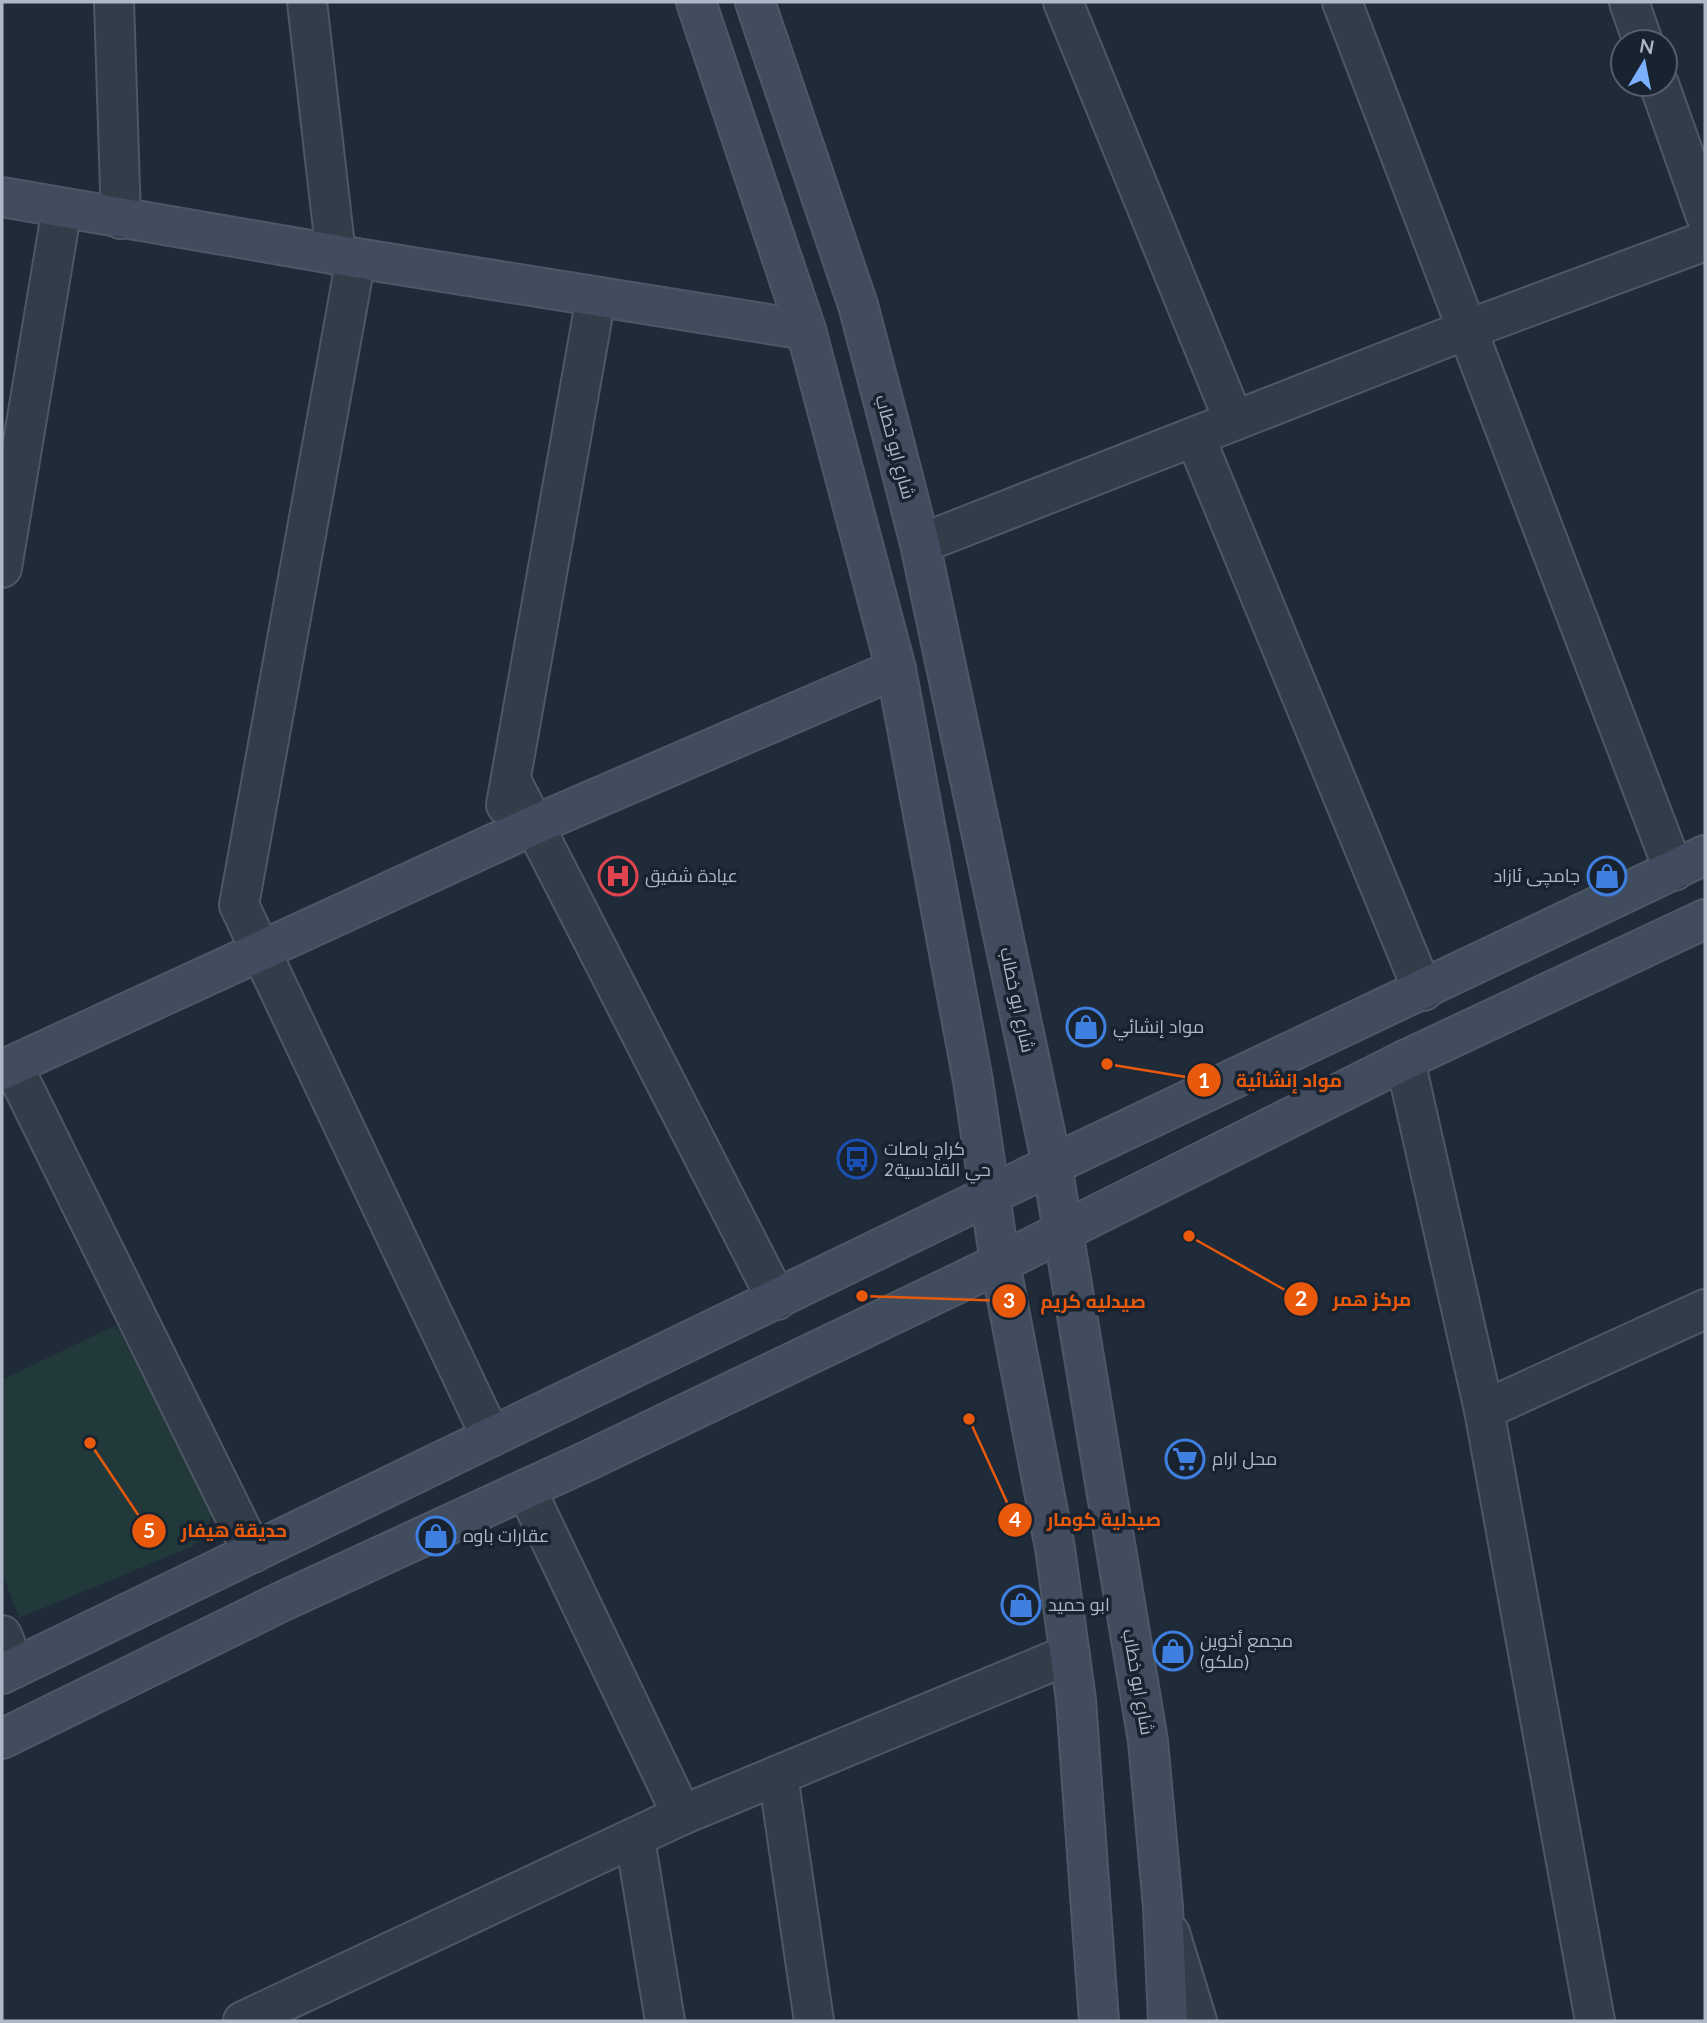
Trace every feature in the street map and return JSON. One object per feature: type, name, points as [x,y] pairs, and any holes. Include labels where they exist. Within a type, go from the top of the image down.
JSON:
[{"type":"street","points":[[114,2],[121,219]]},
{"type":"street","points":[[307,2],[346,257],[239,905],[491,1437]]},
{"type":"street","points":[[696,2],[806,330],[896,669],[992,1196],[1000,1264],[1055,1548],[1070,1654],[1087,1834],[1098,2021]]},
{"type":"street","name":"شارع ابو خطاب","points":[[755,2],[858,305],[920,544],[1066,1229],[1148,1741],[1163,1907],[1168,2021]]},
{"type":"street","points":[[1063,2],[1234,421]]},
{"type":"street","points":[[6,1659],[253,1553],[1052,1165],[1689,863],[1466,330],[1342,2]]},
{"type":"street","points":[[1629,2],[1638,28]]},
{"type":"street","points":[[1664,98],[1705,214]]},
{"type":"street","points":[[2,197],[346,257],[806,330]]},
{"type":"street","points":[[2,568],[9,487],[62,208]]},
{"type":"street","points":[[920,544],[1466,330],[1705,241]]},
{"type":"street","points":[[596,297],[511,780],[516,833],[777,1300]]},
{"type":"street","points":[[1195,437],[1423,990]]},
{"type":"street","points":[[253,1553],[7,1068],[516,833],[896,669]]},
{"type":"street","points":[[2,1739],[281,1602],[1000,1264],[1405,1060],[1705,919]]},
{"type":"street","points":[[1405,1060],[1484,1410],[1595,2021]]},
{"type":"street","points":[[1484,1410],[1705,1310]]},
{"type":"street","points":[[526,1489],[682,1815]]},
{"type":"street","points":[[243,2021],[310,2006],[682,1815],[1070,1654]]},
{"type":"street","points":[[778,1775],[814,2021]]},
{"type":"street","points":[[635,1839],[665,2021]]},
{"type":"street","points":[[1163,1907],[1197,2021]]},
{"type":"green space","points":[[116,1325],[211,1506],[209,1525],[191,1547],[19,1618],[2,1572],[2,1380]]},
{"type":"place","name":"عيادة شفيق","points":[[618,876]]},
{"type":"place","name":"جامچی ئازاد","points":[[1607,876]]},
{"type":"place","name":"مواد إنشائي","points":[[1086,1027]]},
{"type":"place","name":"مواد إنشائية","points":[[1107,1064]]},
{"type":"place","name":"كراج باصات حي القادسية2","points":[[857,1159]]},
{"type":"place","name":"مركز همر","points":[[1189,1236]]},
{"type":"place","name":"صيدليه كريم","points":[[862,1296]]},
{"type":"place","name":"صيدلية كومار","points":[[969,1419]]},
{"type":"place","name":"حديقة هيفار","points":[[90,1443]]},
{"type":"place","name":"محل ارام","points":[[1185,1459]]},
{"type":"place","name":"عقارات باوه","points":[[436,1536]]},
{"type":"place","name":"ابو حميد","points":[[1021,1605]]},
{"type":"place","name":"مجمع أخوين (ملكو)","points":[[1173,1651]]}]
